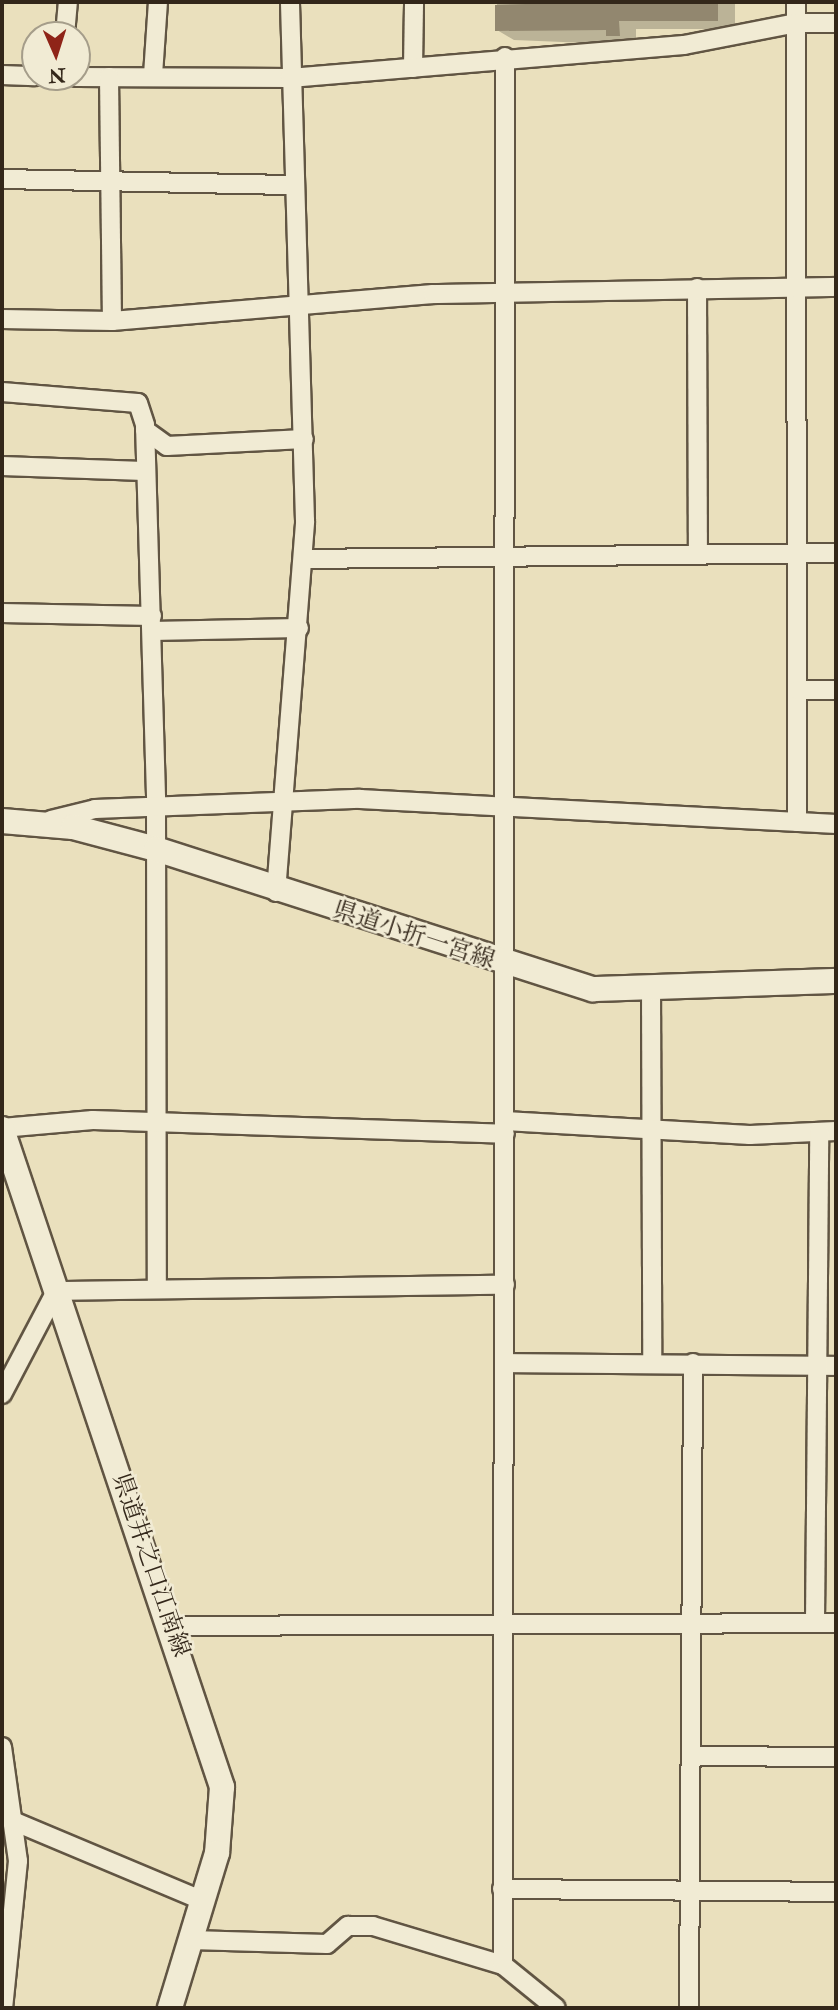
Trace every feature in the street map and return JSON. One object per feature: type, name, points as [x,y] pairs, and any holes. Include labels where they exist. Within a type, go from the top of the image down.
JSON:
[{"type":"main road","name":"県道小折一宮線","points":[[2,821],[43,823],[156,849],[276,892],[500,963],[593,989],[836,981]]},
{"type":"main road","name":"県道井之口江南線","points":[[2,1128],[172,1626],[222,1787],[217,1853],[170,2008]]},
{"type":"street","points":[[66,21],[68,2]]},
{"type":"street","points":[[153,75],[158,2]]},
{"type":"street","points":[[276,892],[286,801],[303,559],[304,439],[295,304],[290,2]]},
{"type":"street","points":[[413,68],[414,2]]},
{"type":"street","points":[[796,2],[799,553],[797,822]]},
{"type":"street","points":[[91,77],[153,75],[290,78],[505,57],[684,45],[796,23],[836,23]]},
{"type":"street","points":[[503,1965],[501,1622],[505,1127],[500,963],[506,810],[505,57]]},
{"type":"street","points":[[2,75],[21,76]]},
{"type":"street","points":[[109,77],[112,321]]},
{"type":"street","points":[[2,179],[293,185]]},
{"type":"street","points":[[2,319],[112,321],[295,304],[505,292],[836,287]]},
{"type":"street","points":[[697,288],[698,553]]},
{"type":"street","points":[[2,392],[138,403],[145,430],[144,471],[152,624],[156,806],[157,1290]]},
{"type":"street","points":[[145,430],[167,446],[304,439]]},
{"type":"street","points":[[2,466],[144,471]]},
{"type":"street","points":[[303,559],[836,553]]},
{"type":"street","points":[[2,614],[152,624],[299,628]]},
{"type":"street","points":[[798,690],[836,690]]},
{"type":"street","points":[[43,823],[94,809],[286,801],[836,824]]},
{"type":"street","points":[[651,987],[655,1130],[652,1363]]},
{"type":"street","points":[[2,1128],[93,1120],[828,1132],[814,1365],[815,1623]]},
{"type":"street","points":[[2,1394],[56,1291],[505,1286]]},
{"type":"street","points":[[505,1363],[836,1366]]},
{"type":"street","points":[[689,2008],[696,1624],[693,1363]]},
{"type":"street","points":[[172,1626],[501,1622],[836,1623]]},
{"type":"street","points":[[2,1747],[18,1861],[3,2008]]},
{"type":"street","points":[[694,1756],[836,1757]]},
{"type":"street","points":[[13,1821],[203,1900]]},
{"type":"street","points":[[502,1889],[836,1892]]},
{"type":"street","points":[[191,1940],[327,1944],[348,1926],[373,1926],[503,1965],[545,2004]]},
{"type":"building","points":[[718,2],[718,21],[619,21],[620,36],[606,36],[606,30],[495,31],[495,5]]}]
